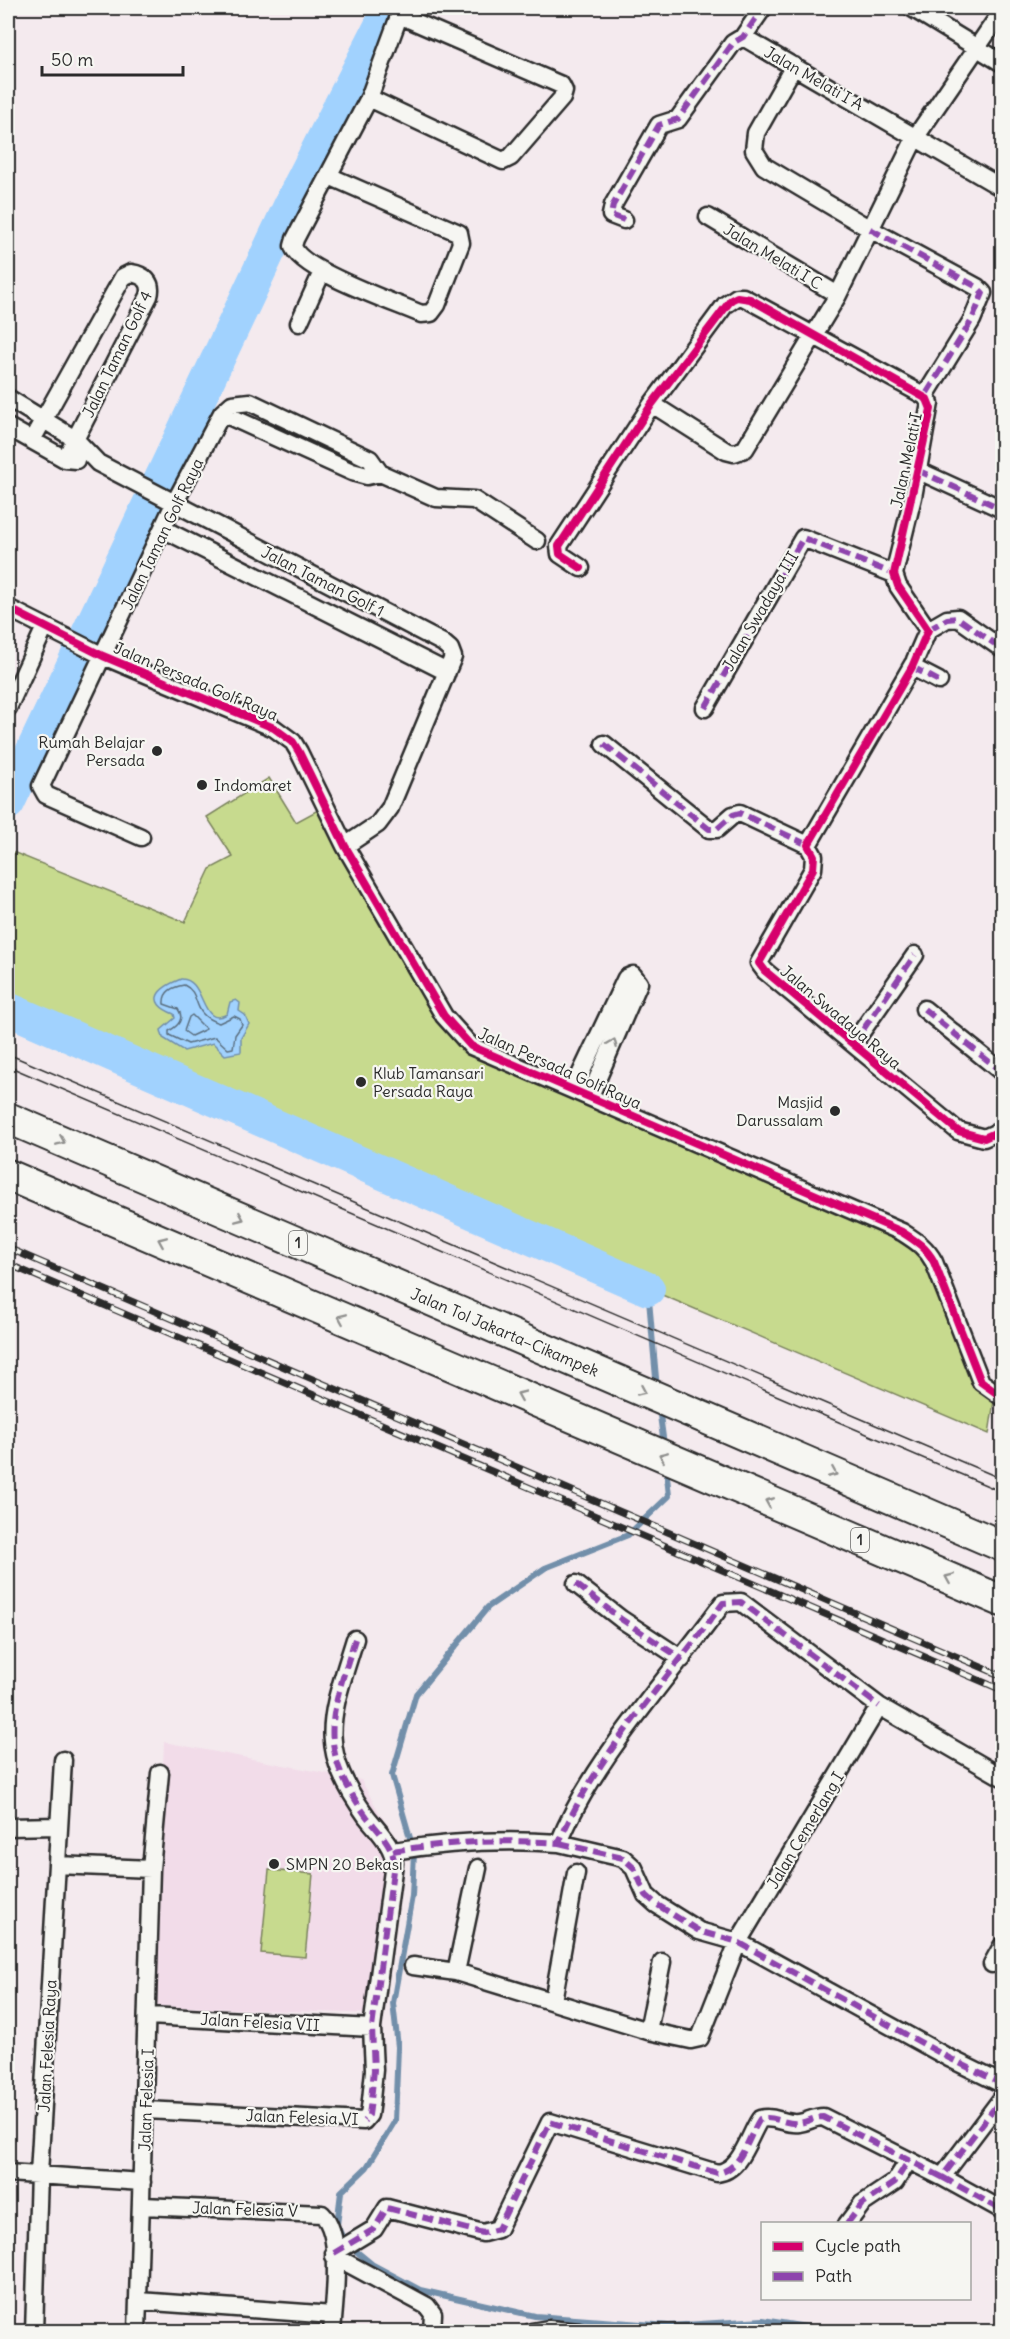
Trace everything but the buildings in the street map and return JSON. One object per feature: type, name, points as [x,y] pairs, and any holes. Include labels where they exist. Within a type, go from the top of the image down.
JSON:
[{"type":"highway","name":"Jalan Tol Jakarta–Cikampek","points":[[8,1118],[1002,1546]]},
{"type":"highway","name":"1","points":[[8,1175],[1002,1601]]},
{"type":"street","points":[[624,220],[611,214],[613,205],[659,125],[678,119],[733,43],[743,37],[763,8]]},
{"type":"street","points":[[912,8],[1002,63]]},
{"type":"street","points":[[329,176],[455,231],[461,240],[437,304],[426,315],[322,272],[299,258],[293,246],[369,98],[401,11],[561,86],[564,91],[562,98],[511,157],[503,161],[369,98]]},
{"type":"street","points":[[580,568],[560,554],[559,546],[652,404],[726,451],[740,452],[745,449],[838,295],[915,138],[1002,11]]},
{"type":"street","name":"Jalan Melati I A","points":[[743,37],[1002,188]]},
{"type":"street","points":[[794,66],[756,133],[754,150],[758,159],[772,172],[870,229],[977,286],[983,293],[972,320],[924,396]]},
{"type":"street","name":"Jalan Melati I C","points":[[708,217],[838,295]]},
{"type":"street","points":[[299,323],[322,272]]},
{"type":"street","name":"Jalan Taman Golf 4","points":[[32,440],[123,278],[131,273],[146,279],[151,286],[149,296],[65,459]]},
{"type":"street","name":"Jalan Melati I","points":[[652,404],[725,305],[736,297],[750,299],[924,396],[930,403],[931,409],[894,574]]},
{"type":"street","points":[[8,398],[75,439],[98,463],[167,501]]},
{"type":"street","name":"Jalan Taman Golf Raya","points":[[141,837],[42,791],[43,781],[99,654],[163,529],[167,501],[222,413],[352,472],[375,476],[380,474],[436,498],[474,500],[537,541]]},
{"type":"street","points":[[8,427],[65,459],[98,463]]},
{"type":"street","points":[[917,470],[1002,509]]},
{"type":"street","name":"Jalan Taman Golf 1","points":[[167,501],[443,643],[450,649],[453,657],[390,807],[378,824],[345,846]]},
{"type":"street","name":"Jalan Taman Golf 1","points":[[163,529],[447,672]]},
{"type":"street","name":"Jalan Swadaya III","points":[[705,708],[803,538],[894,574]]},
{"type":"street","points":[[894,574],[925,637]]},
{"type":"street","name":"Jalan Persada Golf Raya","points":[[8,608],[99,654],[286,736],[299,752],[345,846],[444,1016],[471,1047],[590,1096],[892,1228],[918,1242],[928,1251],[934,1262],[981,1382],[1002,1397]]},
{"type":"street","points":[[604,744],[709,829],[717,829],[733,815],[740,813],[808,845],[913,663],[925,637],[947,619],[958,618],[1002,649]]},
{"type":"street","points":[[8,708],[45,627]]},
{"type":"street","points":[[913,663],[939,681]]},
{"type":"street","name":"Jalan Swadaya Raya","points":[[808,845],[814,856],[813,869],[759,963],[765,971],[958,1131],[984,1138],[1002,1130]]},
{"type":"street","points":[[853,1044],[915,955]]},
{"type":"street","points":[[573,1090],[626,978],[633,975],[637,977],[639,983],[590,1096]]},
{"type":"street","points":[[924,1009],[1002,1072]]},
{"type":"street","points":[[576,1584],[621,1619],[682,1659]]},
{"type":"street","points":[[559,1843],[569,1818],[602,1763],[723,1603],[741,1602],[879,1706],[1002,1777]]},
{"type":"street","points":[[355,1639],[335,1705],[331,1732],[337,1766],[355,1800],[400,1850]]},
{"type":"street","name":"Jalan Cemerlang I","points":[[413,1966],[456,1972],[648,2031],[691,2040],[700,2038],[738,1942],[879,1706]]},
{"type":"street","name":"Jalan Felesia Raya","points":[[34,2331],[39,2174],[63,1760]]},
{"type":"street","name":"Jalan Felesia I","points":[[137,2331],[149,2016],[151,1869],[160,1773]]},
{"type":"street","points":[[8,1815],[28,1826]]},
{"type":"street","points":[[8,1827],[59,1826]]},
{"type":"street","points":[[400,1850],[431,1844],[510,1841],[559,1843],[623,1858],[634,1868],[646,1894],[656,1904],[699,1931],[738,1942],[949,2058],[1002,2084]]},
{"type":"street","points":[[372,2028],[394,1863],[400,1850]]},
{"type":"street","points":[[57,1866],[151,1869]]},
{"type":"street","points":[[456,1972],[478,1868]]},
{"type":"street","points":[[553,2001],[576,1873]]},
{"type":"street","points":[[992,1964],[1002,1946]]},
{"type":"street","points":[[648,2031],[662,1962]]},
{"type":"street","name":"Jalan Felesia VII","points":[[149,2016],[372,2028]]},
{"type":"street","name":"Jalan Felesia VI","points":[[146,2110],[364,2121],[370,2110],[374,2070],[372,2028]]},
{"type":"street","points":[[942,2177],[1002,2098]]},
{"type":"street","points":[[335,2248],[374,2229],[387,2208],[483,2233],[498,2229],[550,2122],[717,2173],[725,2172],[735,2165],[760,2119],[770,2116],[787,2122],[800,2123],[815,2117],[823,2117],[1002,2210]]},
{"type":"street","points":[[849,2222],[862,2204],[895,2182],[909,2160]]},
{"type":"street","points":[[8,2173],[142,2182]]},
{"type":"street","name":"Jalan Felesia V","points":[[142,2206],[317,2213],[325,2217],[335,2248]]},
{"type":"street","points":[[139,2301],[332,2323],[337,2278],[335,2248]]},
{"type":"street","points":[[335,2248],[428,2306],[433,2314],[432,2331]]},
{"type":"street","points":[[531,2331],[549,2329],[579,2331]]},
{"type":"shaded area","name":"SMPN 20 Bekasi","points":[[164,1742],[361,1780],[393,1837],[374,2014],[153,2006]]},
{"type":"green space","name":"Klub Tamansari Persada Raya","points":[[269,778],[296,822],[329,804],[424,976],[457,1045],[902,1232],[923,1247],[995,1394],[989,1434],[648,1289],[8,1009],[8,850],[185,922],[210,869],[233,857],[207,817]]},
{"type":"green space","points":[[269,1870],[313,1874],[305,1957],[261,1953]]},
{"type":"water","points":[[181,979],[195,986],[212,1015],[218,1017],[227,1014],[230,1002],[236,1000],[240,1003],[239,1011],[245,1015],[249,1024],[241,1038],[241,1052],[225,1055],[213,1043],[184,1051],[163,1038],[161,1030],[175,1018],[174,1014],[159,1005],[158,995],[166,987]]},
{"type":"waterway","points":[[8,803],[299,187],[390,8]]},
{"type":"waterway","points":[[8,1009],[648,1289]]},
{"type":"waterway","points":[[648,1289],[657,1389]]},
{"type":"waterway","points":[[659,1408],[664,1445]]},
{"type":"waterway","points":[[666,1467],[669,1496],[628,1535],[545,1568],[488,1607],[416,1694],[392,1775],[414,1852],[412,1896],[393,2003],[398,2047],[395,2121],[367,2167],[341,2192],[337,2225],[344,2241],[373,2265],[420,2290],[535,2316],[669,2326],[763,2320],[837,2332]]},
{"type":"tram line","points":[[8,1054],[1002,1479]]},
{"type":"tram line","points":[[8,1066],[1002,1492]]},
{"type":"railway","points":[[8,1248],[1002,1676]]},
{"type":"railway","points":[[8,1264],[1002,1690]]},
{"type":"marked path","points":[[624,220],[611,215],[613,205],[659,125],[678,119],[733,43],[743,37],[763,8]]},
{"type":"marked path","points":[[870,229],[977,287],[983,293],[972,320],[925,396]]},
{"type":"marked path","points":[[917,470],[1002,509]]},
{"type":"marked path","points":[[705,708],[803,538],[894,574]]},
{"type":"marked path","points":[[928,630],[947,619],[958,618],[1002,649]]},
{"type":"marked path","points":[[912,667],[939,681]]},
{"type":"marked path","points":[[604,744],[709,829],[717,829],[733,815],[740,813],[808,845]]},
{"type":"marked path","points":[[853,1044],[915,955]]},
{"type":"marked path","points":[[924,1009],[1002,1072]]},
{"type":"marked path","points":[[576,1584],[621,1619],[682,1659]]},
{"type":"marked path","points":[[393,1851],[476,1842],[559,1843],[591,1780],[612,1749],[723,1603],[741,1602],[879,1706]]},
{"type":"marked path","points":[[355,1639],[335,1711],[332,1730],[334,1750],[340,1770],[351,1792],[388,1845],[394,1863],[372,2028],[374,2070],[371,2100],[369,2115],[364,2121]]},
{"type":"marked path","points":[[559,1843],[623,1858],[634,1868],[646,1895],[656,1904],[699,1931],[738,1942],[949,2058],[1002,2084]]},
{"type":"marked path","points":[[334,2253],[374,2229],[387,2208],[483,2233],[498,2229],[550,2122],[717,2173],[725,2171],[738,2160],[760,2119],[770,2118],[794,2123],[823,2117],[942,2177],[1002,2098]]},
{"type":"marked path","points":[[848,2222],[862,2204],[895,2182],[909,2160]]},
{"type":"marked path","points":[[942,2177],[1002,2210]]},
{"type":"cycle path","points":[[581,568],[560,554],[559,546],[652,404],[731,300],[737,297],[750,299],[927,399],[931,409],[894,574],[898,586],[928,630],[912,667],[808,845],[814,856],[813,869],[759,963],[765,971],[958,1131],[984,1138],[1002,1130]]},
{"type":"cycle path","points":[[8,608],[103,656],[274,728],[293,742],[345,846],[444,1016],[471,1046],[907,1235],[924,1248],[934,1262],[981,1382],[1002,1397]]},
{"type":"place","name":"Rumah Belajar Persada","points":[[157,751]]},
{"type":"place","name":"Indomaret","points":[[202,785]]},
{"type":"place","name":"Klub Tamansari Persada Raya","points":[[361,1082]]},
{"type":"place","name":"Masjid Darussalam","points":[[835,1111]]},
{"type":"place","name":"SMPN 20 Bekasi","points":[[274,1864]]}]
